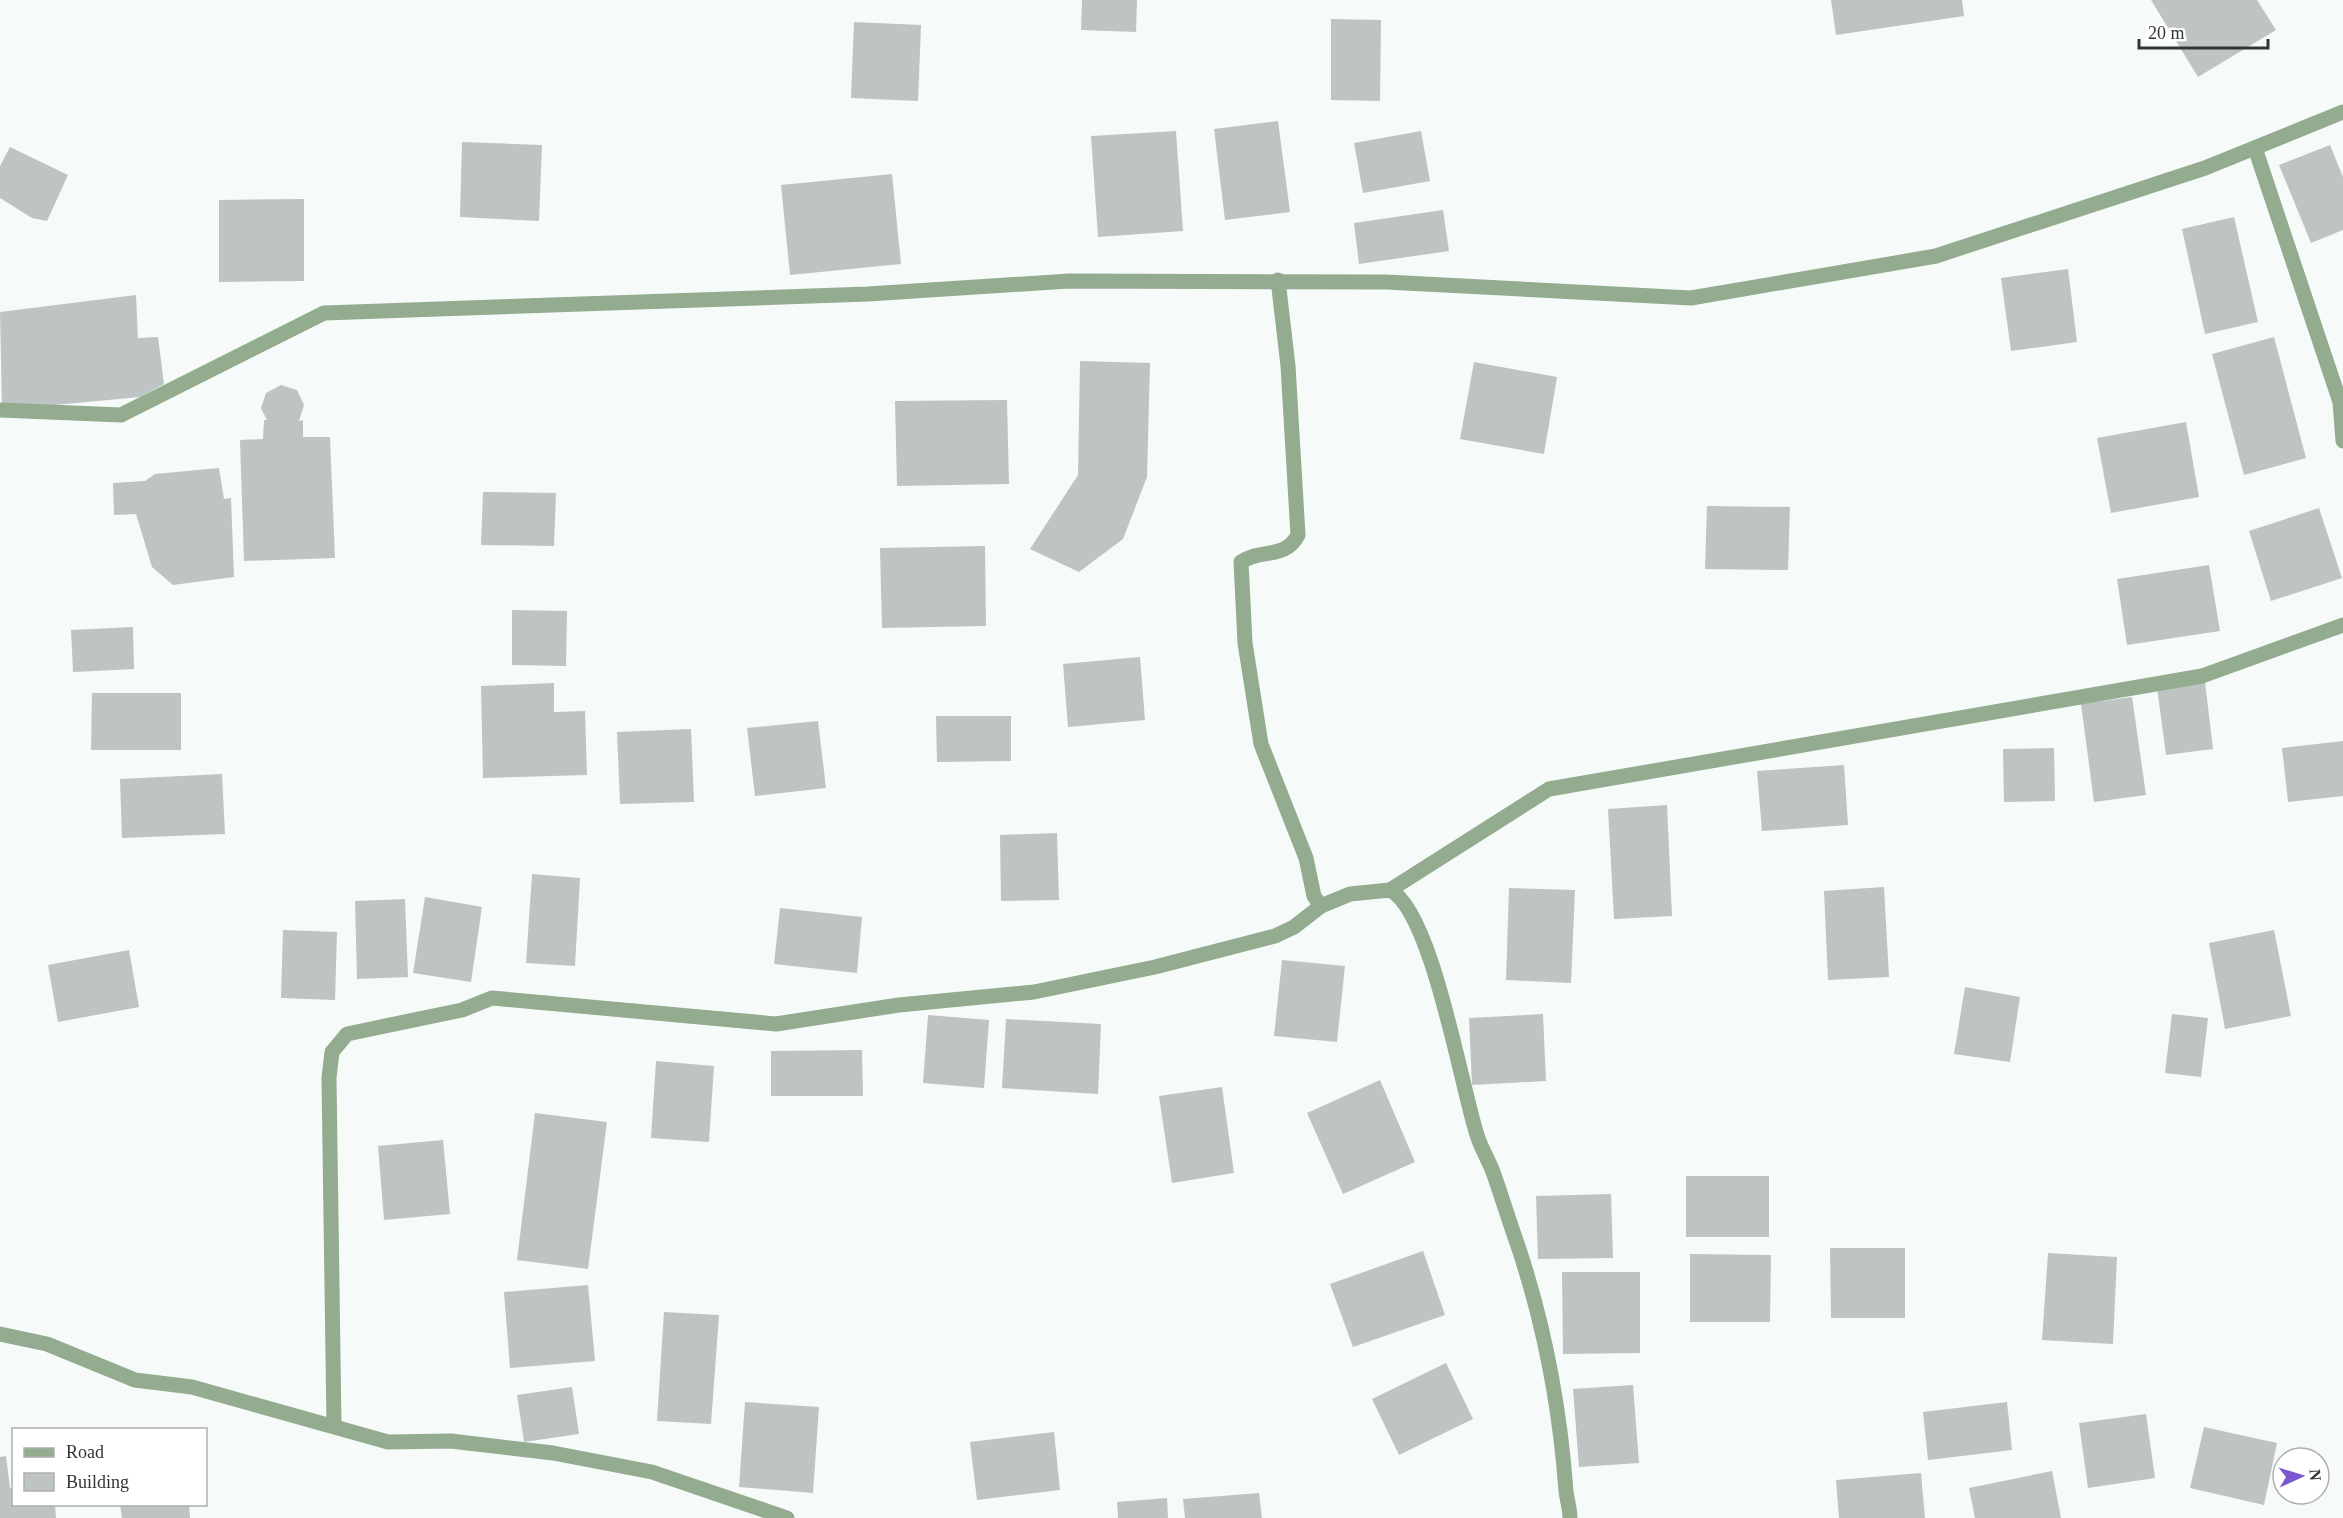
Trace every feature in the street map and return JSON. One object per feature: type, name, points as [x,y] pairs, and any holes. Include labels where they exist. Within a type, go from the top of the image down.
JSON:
[{"type":"street","points":[[0,410],[121,415],[324,313],[868,294],[1070,281],[1386,282],[1691,298],[1936,256],[2205,168],[2343,112]]},
{"type":"street","points":[[2255,148],[2340,402],[2343,441]]},
{"type":"street","points":[[1278,280],[1288,366],[1298,535],[1292,546],[1279,553],[1249,557],[1241,562],[1241,591],[1246,654],[1261,744],[1306,858],[1314,896],[1321,906]]},
{"type":"street","points":[[334,1426],[329,1078],[332,1052],[347,1034],[462,1010],[492,998],[776,1024],[899,1005],[1034,992],[1155,967],[1275,936],[1294,927],[1321,906],[1350,894],[1390,890],[1549,789],[2202,676],[2343,625]]},
{"type":"street","points":[[1390,890],[1404,900],[1431,962],[1454,1038],[1459,1073],[1477,1135],[1519,1249],[1554,1390],[1570,1518]]},
{"type":"street","points":[[0,1334],[47,1344],[135,1380],[192,1387],[388,1442],[451,1441],[554,1453],[641,1470],[767,1509],[787,1518]]},
{"type":"building","points":[[1082,0],[1137,0],[1136,32],[1081,30]]},
{"type":"building","points":[[1831,0],[1962,0],[1964,16],[1836,35]]},
{"type":"building","points":[[2151,0],[2257,0],[2276,30],[2198,77]]},
{"type":"building","points":[[1331,19],[1381,20],[1380,101],[1331,100]]},
{"type":"building","points":[[854,22],[921,25],[918,101],[851,98]]},
{"type":"building","points":[[1278,121],[1290,212],[1225,220],[1214,129]]},
{"type":"building","points":[[1176,131],[1183,231],[1098,237],[1091,136]]},
{"type":"building","points":[[1421,131],[1430,181],[1363,193],[1354,143]]},
{"type":"building","points":[[462,142],[542,145],[539,221],[460,217]]},
{"type":"building","points":[[2330,145],[2343,177],[2343,230],[2311,243],[2279,165]]},
{"type":"building","points":[[10,147],[68,175],[47,221],[32,218],[0,198],[0,166]]},
{"type":"building","points":[[892,174],[901,264],[790,275],[781,185]]},
{"type":"building","points":[[304,199],[304,281],[219,282],[219,200]]},
{"type":"building","points":[[1443,210],[1449,251],[1359,264],[1354,223]]},
{"type":"building","points":[[2234,217],[2258,322],[2205,334],[2182,229]]},
{"type":"building","points":[[2068,269],[2077,342],[2011,351],[2001,278]]},
{"type":"building","points":[[136,295],[138,338],[158,337],[164,384],[140,397],[2,410],[0,312]]},
{"type":"building","points":[[2274,337],[2306,458],[2244,475],[2212,354]]},
{"type":"building","points":[[1080,361],[1150,363],[1147,477],[1123,539],[1079,572],[1030,549],[1078,475]]},
{"type":"building","points":[[1474,362],[1557,377],[1544,454],[1460,439]]},
{"type":"building","points":[[281,385],[297,390],[304,405],[299,421],[303,420],[303,437],[330,437],[335,558],[244,561],[240,440],[263,439],[264,420],[267,420],[261,408],[266,393]]},
{"type":"building","points":[[1007,400],[1009,484],[897,486],[895,401]]},
{"type":"building","points":[[2186,422],[2199,497],[2111,513],[2097,438]]},
{"type":"building","points":[[219,468],[224,499],[231,498],[234,577],[173,585],[152,567],[136,514],[114,515],[113,483],[145,481],[155,474]]},
{"type":"building","points":[[483,492],[556,493],[554,546],[481,545]]},
{"type":"building","points":[[1707,506],[1790,507],[1788,570],[1705,569]]},
{"type":"building","points":[[2319,508],[2342,578],[2271,601],[2249,531]]},
{"type":"building","points":[[985,546],[986,626],[882,628],[880,548]]},
{"type":"building","points":[[2209,565],[2220,631],[2127,645],[2117,579]]},
{"type":"building","points":[[512,610],[567,611],[566,666],[512,665]]},
{"type":"building","points":[[133,627],[134,669],[73,672],[71,630]]},
{"type":"building","points":[[1140,657],[1145,720],[1068,727],[1063,664]]},
{"type":"building","points":[[2205,682],[2213,749],[2166,755],[2157,688]]},
{"type":"building","points":[[554,683],[554,712],[585,711],[587,775],[483,778],[481,686]]},
{"type":"building","points":[[92,693],[181,693],[181,750],[91,750]]},
{"type":"building","points":[[2132,697],[2146,795],[2094,802],[2081,704]]},
{"type":"building","points":[[936,716],[1011,716],[1011,761],[937,762]]},
{"type":"building","points":[[818,721],[826,788],[755,796],[747,728]]},
{"type":"building","points":[[691,729],[694,802],[620,804],[617,732]]},
{"type":"building","points":[[2343,741],[2343,796],[2288,802],[2282,748]]},
{"type":"building","points":[[2054,748],[2055,801],[2004,802],[2003,749]]},
{"type":"building","points":[[1844,765],[1848,825],[1762,831],[1757,771]]},
{"type":"building","points":[[222,774],[225,834],[122,838],[120,779]]},
{"type":"building","points":[[1667,805],[1672,916],[1614,919],[1608,809]]},
{"type":"building","points":[[1057,833],[1059,900],[1001,901],[1000,835]]},
{"type":"building","points":[[532,874],[580,878],[575,966],[526,963]]},
{"type":"building","points":[[1884,887],[1889,977],[1828,980],[1824,891]]},
{"type":"building","points":[[1509,888],[1575,890],[1571,983],[1506,980]]},
{"type":"building","points":[[425,897],[482,907],[471,982],[413,973]]},
{"type":"building","points":[[405,899],[408,977],[357,979],[355,901]]},
{"type":"building","points":[[780,908],[862,917],[857,973],[774,964]]},
{"type":"building","points":[[283,930],[337,932],[335,1000],[281,998]]},
{"type":"building","points":[[2274,930],[2291,1016],[2225,1029],[2209,943]]},
{"type":"building","points":[[129,950],[139,1007],[58,1022],[48,965]]},
{"type":"building","points":[[1282,960],[1345,966],[1337,1042],[1274,1036]]},
{"type":"building","points":[[1965,987],[2020,997],[2010,1062],[1954,1054]]},
{"type":"building","points":[[1543,1014],[1546,1081],[1472,1085],[1469,1018]]},
{"type":"building","points":[[2172,1014],[2208,1018],[2201,1077],[2165,1073]]},
{"type":"building","points":[[928,1015],[989,1020],[984,1088],[923,1083]]},
{"type":"building","points":[[1006,1019],[1101,1024],[1098,1094],[1002,1088]]},
{"type":"building","points":[[862,1050],[863,1096],[771,1096],[771,1051]]},
{"type":"building","points":[[656,1061],[714,1066],[709,1142],[651,1138]]},
{"type":"building","points":[[1380,1080],[1415,1162],[1343,1194],[1307,1113]]},
{"type":"building","points":[[1222,1087],[1234,1173],[1172,1183],[1159,1096]]},
{"type":"building","points":[[535,1113],[607,1122],[588,1269],[517,1260]]},
{"type":"building","points":[[443,1140],[450,1214],[384,1220],[378,1146]]},
{"type":"building","points":[[1686,1176],[1769,1176],[1769,1237],[1686,1237]]},
{"type":"building","points":[[1611,1194],[1613,1258],[1538,1259],[1536,1196]]},
{"type":"building","points":[[1830,1248],[1905,1248],[1905,1318],[1831,1318]]},
{"type":"building","points":[[1423,1251],[1445,1315],[1353,1347],[1330,1284]]},
{"type":"building","points":[[2048,1253],[2117,1257],[2113,1344],[2042,1340]]},
{"type":"building","points":[[1690,1254],[1771,1255],[1770,1322],[1690,1322]]},
{"type":"building","points":[[1562,1272],[1640,1272],[1640,1353],[1563,1354]]},
{"type":"building","points":[[588,1285],[595,1361],[510,1368],[504,1292]]},
{"type":"building","points":[[664,1312],[719,1315],[711,1424],[657,1421]]},
{"type":"building","points":[[1446,1363],[1473,1419],[1399,1455],[1372,1399]]},
{"type":"building","points":[[1633,1385],[1639,1463],[1579,1467],[1573,1389]]},
{"type":"building","points":[[572,1387],[579,1434],[524,1442],[517,1395]]},
{"type":"building","points":[[745,1402],[819,1407],[813,1493],[739,1487]]},
{"type":"building","points":[[2007,1402],[2012,1450],[1928,1460],[1923,1412]]},
{"type":"building","points":[[2146,1414],[2155,1478],[2088,1488],[2079,1423]]},
{"type":"building","points":[[2204,1427],[2277,1443],[2276,1446],[2271,1446],[2271,1472],[2264,1505],[2190,1488]]},
{"type":"building","points":[[1054,1432],[1060,1490],[977,1500],[970,1442]]},
{"type":"building","points":[[6,1456],[10,1488],[12,1488],[12,1506],[55,1506],[56,1518],[0,1518],[0,1457]]},
{"type":"building","points":[[2052,1471],[2061,1518],[1975,1518],[1969,1488]]},
{"type":"building","points":[[1921,1473],[1925,1518],[1839,1518],[1836,1480]]},
{"type":"building","points":[[1259,1493],[1262,1518],[1185,1518],[1183,1499]]},
{"type":"building","points":[[1167,1498],[1168,1518],[1118,1518],[1117,1502]]},
{"type":"building","points":[[120,1506],[189,1506],[190,1518],[122,1518]]}]
